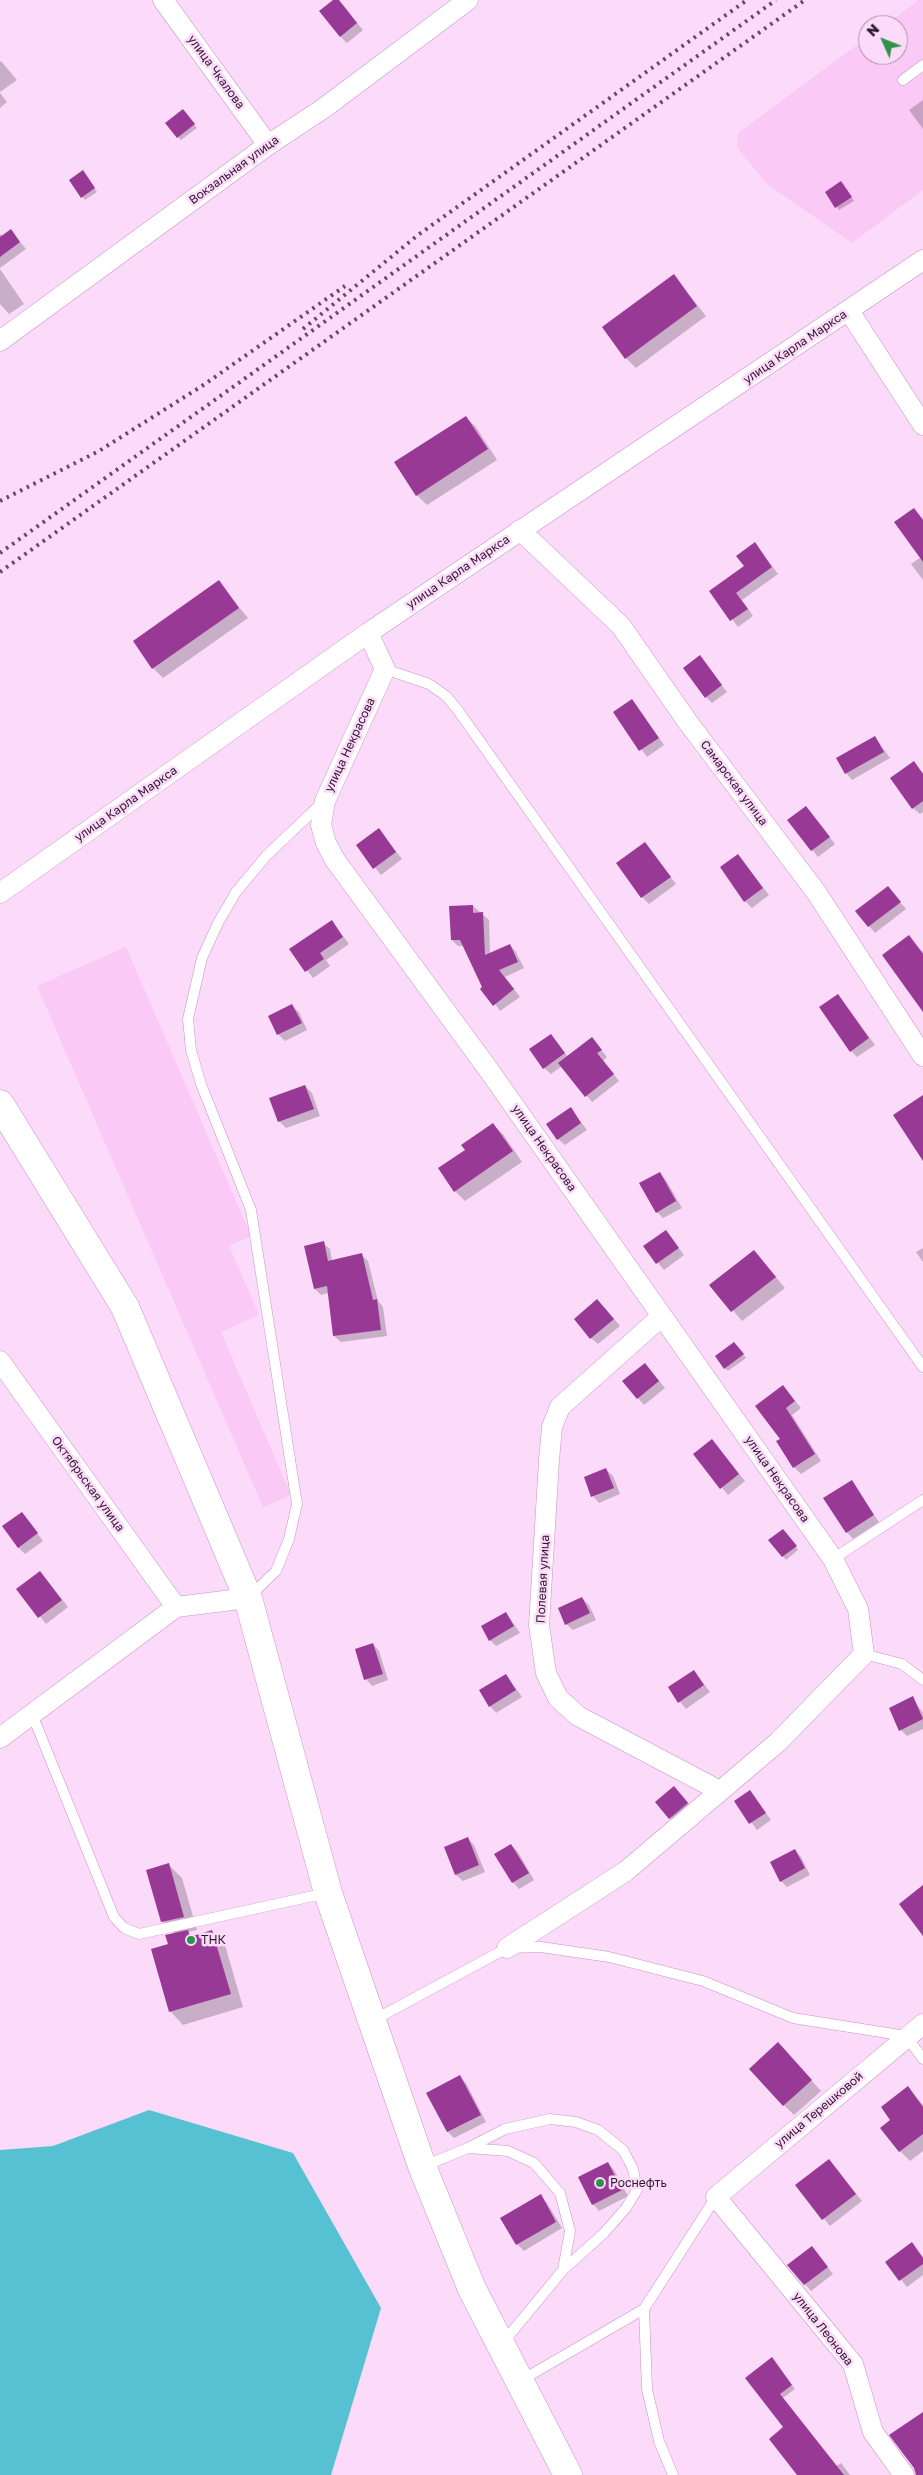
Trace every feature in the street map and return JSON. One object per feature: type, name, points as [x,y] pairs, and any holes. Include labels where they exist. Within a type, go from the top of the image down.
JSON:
[{"type":"street","name":"улица Чкалова","points":[[164,0],[268,145]]},
{"type":"street","name":"Вокзальная улица","points":[[0,341],[268,145],[324,108],[468,0]]},
{"type":"street","name":"улица Карла Маркса","points":[[0,893],[368,633],[923,260]]},
{"type":"street","points":[[849,311],[923,425]]},
{"type":"street","name":"Самарская улица","points":[[520,530],[621,626],[687,721],[816,892],[923,1056]]},
{"type":"street","points":[[368,633],[385,668]]},
{"type":"street","name":"улица Некрасова","points":[[385,668],[325,801],[321,825],[326,842],[335,860],[494,1077],[833,1559],[858,1609],[864,1654]]},
{"type":"street","points":[[0,1104],[124,1307],[248,1598],[328,1893],[422,2166],[472,2289],[518,2382],[568,2475]]},
{"type":"street","name":"Полевая улица","points":[[662,1316],[560,1407],[552,1427],[539,1625],[546,1673],[558,1698],[578,1716],[720,1791]]},
{"type":"street","name":"Октябрьская улица","points":[[0,1361],[176,1607]]},
{"type":"street","points":[[0,1738],[176,1607],[248,1598]]},
{"type":"street","points":[[507,1948],[626,1871],[778,1742],[864,1654]]},
{"type":"street","name":"улица Терешковой","points":[[716,2197],[906,2036],[923,2024]]},
{"type":"street","name":"улица Леонова","points":[[716,2197],[853,2364],[873,2432],[904,2475]]},
{"type":"lane","points":[[903,80],[923,65]]},
{"type":"lane","points":[[385,668],[429,684],[446,696],[457,709],[923,1367]]},
{"type":"lane","points":[[248,1598],[276,1571],[289,1539],[297,1504],[251,1210],[201,1084],[191,1050],[188,1019],[202,958],[236,892],[267,855],[325,801]]},
{"type":"lane","points":[[833,1559],[923,1500]]},
{"type":"lane","points":[[864,1654],[902,1664],[923,1680]]},
{"type":"lane","points":[[32,1714],[114,1917],[124,1928],[139,1934],[328,1893]]},
{"type":"lane","points":[[372,2021],[507,1948],[540,1947],[609,1957],[703,1981],[793,2018],[906,2036],[923,2059]]},
{"type":"lane","points":[[422,2166],[468,2148],[505,2128],[550,2119],[576,2122],[598,2130],[623,2150],[633,2169],[637,2190],[626,2208],[604,2233],[563,2270],[500,2346]]},
{"type":"lane","points":[[468,2148],[508,2151],[525,2159],[534,2164],[560,2193],[570,2232],[563,2270]]},
{"type":"lane","points":[[518,2382],[644,2309],[716,2197]]},
{"type":"lane","points":[[644,2309],[647,2389],[659,2441],[674,2475]]},
{"type":"shaded area","points":[[919,0],[923,0],[923,190],[852,243],[767,184],[737,147],[738,133],[858,44],[858,65],[908,65],[908,15],[899,15]]},
{"type":"shaded area","points":[[126,947],[251,1236],[229,1246],[259,1315],[221,1332],[291,1495],[263,1507],[37,986]]},
{"type":"water","points":[[149,2110],[293,2153],[381,2308],[331,2475],[0,2475],[0,2150],[53,2146]]},
{"type":"building","points":[[333,0],[339,0],[357,23],[340,37],[319,11]]},
{"type":"building","points":[[183,109],[195,124],[177,138],[165,123]]},
{"type":"building","points":[[83,170],[95,188],[81,198],[69,180]]},
{"type":"building","points":[[841,181],[852,197],[835,208],[825,192]]},
{"type":"building","points":[[11,229],[20,242],[0,257],[0,237]]},
{"type":"building","points":[[674,274],[697,306],[625,359],[602,327]]},
{"type":"building","points":[[466,416],[488,449],[416,496],[394,462]]},
{"type":"building","points":[[914,508],[923,520],[923,562],[894,522]]},
{"type":"building","points":[[755,542],[772,567],[736,593],[748,609],[730,621],[709,591],[744,566],[736,556]]},
{"type":"building","points":[[219,580],[239,608],[152,669],[133,641]]},
{"type":"building","points":[[700,655],[722,685],[705,698],[683,668]]},
{"type":"building","points":[[632,699],[659,738],[639,751],[613,712]]},
{"type":"building","points":[[875,736],[884,752],[845,774],[836,758]]},
{"type":"building","points":[[914,761],[923,774],[923,801],[912,809],[890,778]]},
{"type":"building","points":[[806,806],[830,837],[811,851],[787,820]]},
{"type":"building","points":[[379,828],[396,852],[373,869],[356,845]]},
{"type":"building","points":[[645,842],[671,877],[641,898],[616,863]]},
{"type":"building","points":[[738,854],[763,888],[744,902],[720,867]]},
{"type":"building","points":[[888,886],[901,902],[868,927],[855,911]]},
{"type":"building","points":[[473,905],[473,913],[483,912],[485,955],[510,944],[518,962],[499,970],[514,989],[493,1006],[480,989],[482,987],[460,940],[451,940],[449,906]]},
{"type":"building","points":[[332,920],[343,937],[320,953],[324,959],[305,972],[289,949]]},
{"type":"building","points":[[909,935],[923,954],[923,1012],[882,955]]},
{"type":"building","points":[[838,994],[869,1038],[850,1052],[819,1007]]},
{"type":"building","points":[[292,1004],[302,1023],[277,1035],[268,1016]]},
{"type":"building","points":[[551,1034],[565,1053],[543,1069],[529,1049]]},
{"type":"building","points":[[592,1037],[602,1050],[597,1053],[614,1074],[585,1097],[558,1063]]},
{"type":"building","points":[[305,1085],[314,1109],[278,1122],[269,1098]]},
{"type":"building","points":[[923,1095],[923,1161],[893,1115]]},
{"type":"building","points":[[571,1107],[581,1123],[557,1140],[546,1124]]},
{"type":"building","points":[[493,1123],[513,1151],[454,1192],[438,1168],[465,1150],[461,1145]]},
{"type":"building","points":[[660,1172],[676,1201],[656,1213],[639,1183]]},
{"type":"building","points":[[666,1230],[679,1248],[656,1264],[643,1246]]},
{"type":"building","points":[[324,1241],[328,1261],[362,1253],[373,1300],[377,1299],[381,1330],[333,1336],[327,1286],[314,1289],[304,1246]]},
{"type":"building","points":[[754,1250],[776,1277],[731,1312],[709,1285]]},
{"type":"building","points":[[597,1299],[614,1319],[590,1339],[574,1319]]},
{"type":"building","points":[[734,1342],[744,1354],[724,1369],[715,1356]]},
{"type":"building","points":[[645,1363],[659,1381],[637,1399],[622,1381]]},
{"type":"building","points":[[783,1385],[795,1401],[786,1408],[815,1454],[793,1468],[776,1441],[780,1439],[755,1406]]},
{"type":"building","points":[[712,1439],[739,1474],[720,1489],[693,1454]]},
{"type":"building","points":[[606,1468],[614,1488],[591,1497],[584,1477]]},
{"type":"building","points":[[852,1480],[874,1515],[846,1533],[823,1498]]},
{"type":"building","points":[[22,1512],[38,1533],[18,1548],[2,1526]]},
{"type":"building","points":[[783,1529],[797,1546],[782,1557],[768,1540]]},
{"type":"building","points":[[40,1571],[62,1600],[38,1618],[16,1589]]},
{"type":"building","points":[[582,1597],[590,1613],[565,1625],[558,1608]]},
{"type":"building","points":[[506,1612],[514,1626],[489,1641],[481,1626]]},
{"type":"building","points":[[373,1643],[383,1674],[364,1680],[355,1649]]},
{"type":"building","points":[[694,1670],[704,1685],[678,1703],[668,1687]]},
{"type":"building","points":[[506,1674],[516,1690],[489,1707],[479,1690]]},
{"type":"building","points":[[913,1696],[923,1719],[899,1731],[889,1708]]},
{"type":"building","points":[[674,1786],[688,1803],[669,1819],[655,1802]]},
{"type":"building","points":[[750,1790],[766,1813],[749,1824],[734,1801]]},
{"type":"building","points":[[468,1837],[479,1865],[455,1875],[444,1847]]},
{"type":"building","points":[[511,1844],[529,1873],[512,1883],[494,1854]]},
{"type":"building","points":[[795,1849],[805,1868],[780,1882],[770,1862]]},
{"type":"building","points":[[169,1863],[184,1917],[161,1922],[146,1870]]},
{"type":"building","points":[[923,1885],[923,1936],[899,1904]]},
{"type":"building","name":"ТНК","points":[[188,1930],[190,1937],[212,1930],[231,1994],[169,2012],[151,1949],[168,1944],[165,1935]]},
{"type":"building","points":[[778,2042],[812,2080],[783,2106],[749,2069]]},
{"type":"building","points":[[460,2075],[481,2115],[447,2132],[426,2093]]},
{"type":"building","points":[[908,2086],[923,2107],[923,2134],[899,2152],[880,2128],[890,2120],[881,2107]]},
{"type":"building","points":[[829,2159],[856,2194],[822,2220],[795,2185]]},
{"type":"building","name":"Роснефть","points":[[608,2162],[622,2190],[592,2205],[578,2177]]},
{"type":"building","points":[[541,2194],[556,2222],[516,2245],[500,2218]]},
{"type":"building","points":[[912,2242],[923,2258],[923,2264],[899,2281],[885,2262]]},
{"type":"building","points":[[812,2246],[828,2267],[804,2285],[787,2265]]},
{"type":"building","points":[[772,2357],[792,2385],[780,2394],[844,2475],[797,2475],[769,2439],[783,2427],[745,2378]]},
{"type":"building","points":[[923,2412],[923,2475],[916,2475],[914,2468],[889,2435]]},
{"type":"railway","points":[[303,329],[418,235],[747,0]]},
{"type":"railway","points":[[0,553],[776,0]]},
{"type":"railway","points":[[0,572],[805,0]]},
{"type":"railway","points":[[0,501],[99,451],[202,386],[345,286]]},
{"type":"place","name":"ТНК","points":[[191,1940]]},
{"type":"place","name":"Роснефть","points":[[600,2183]]}]
